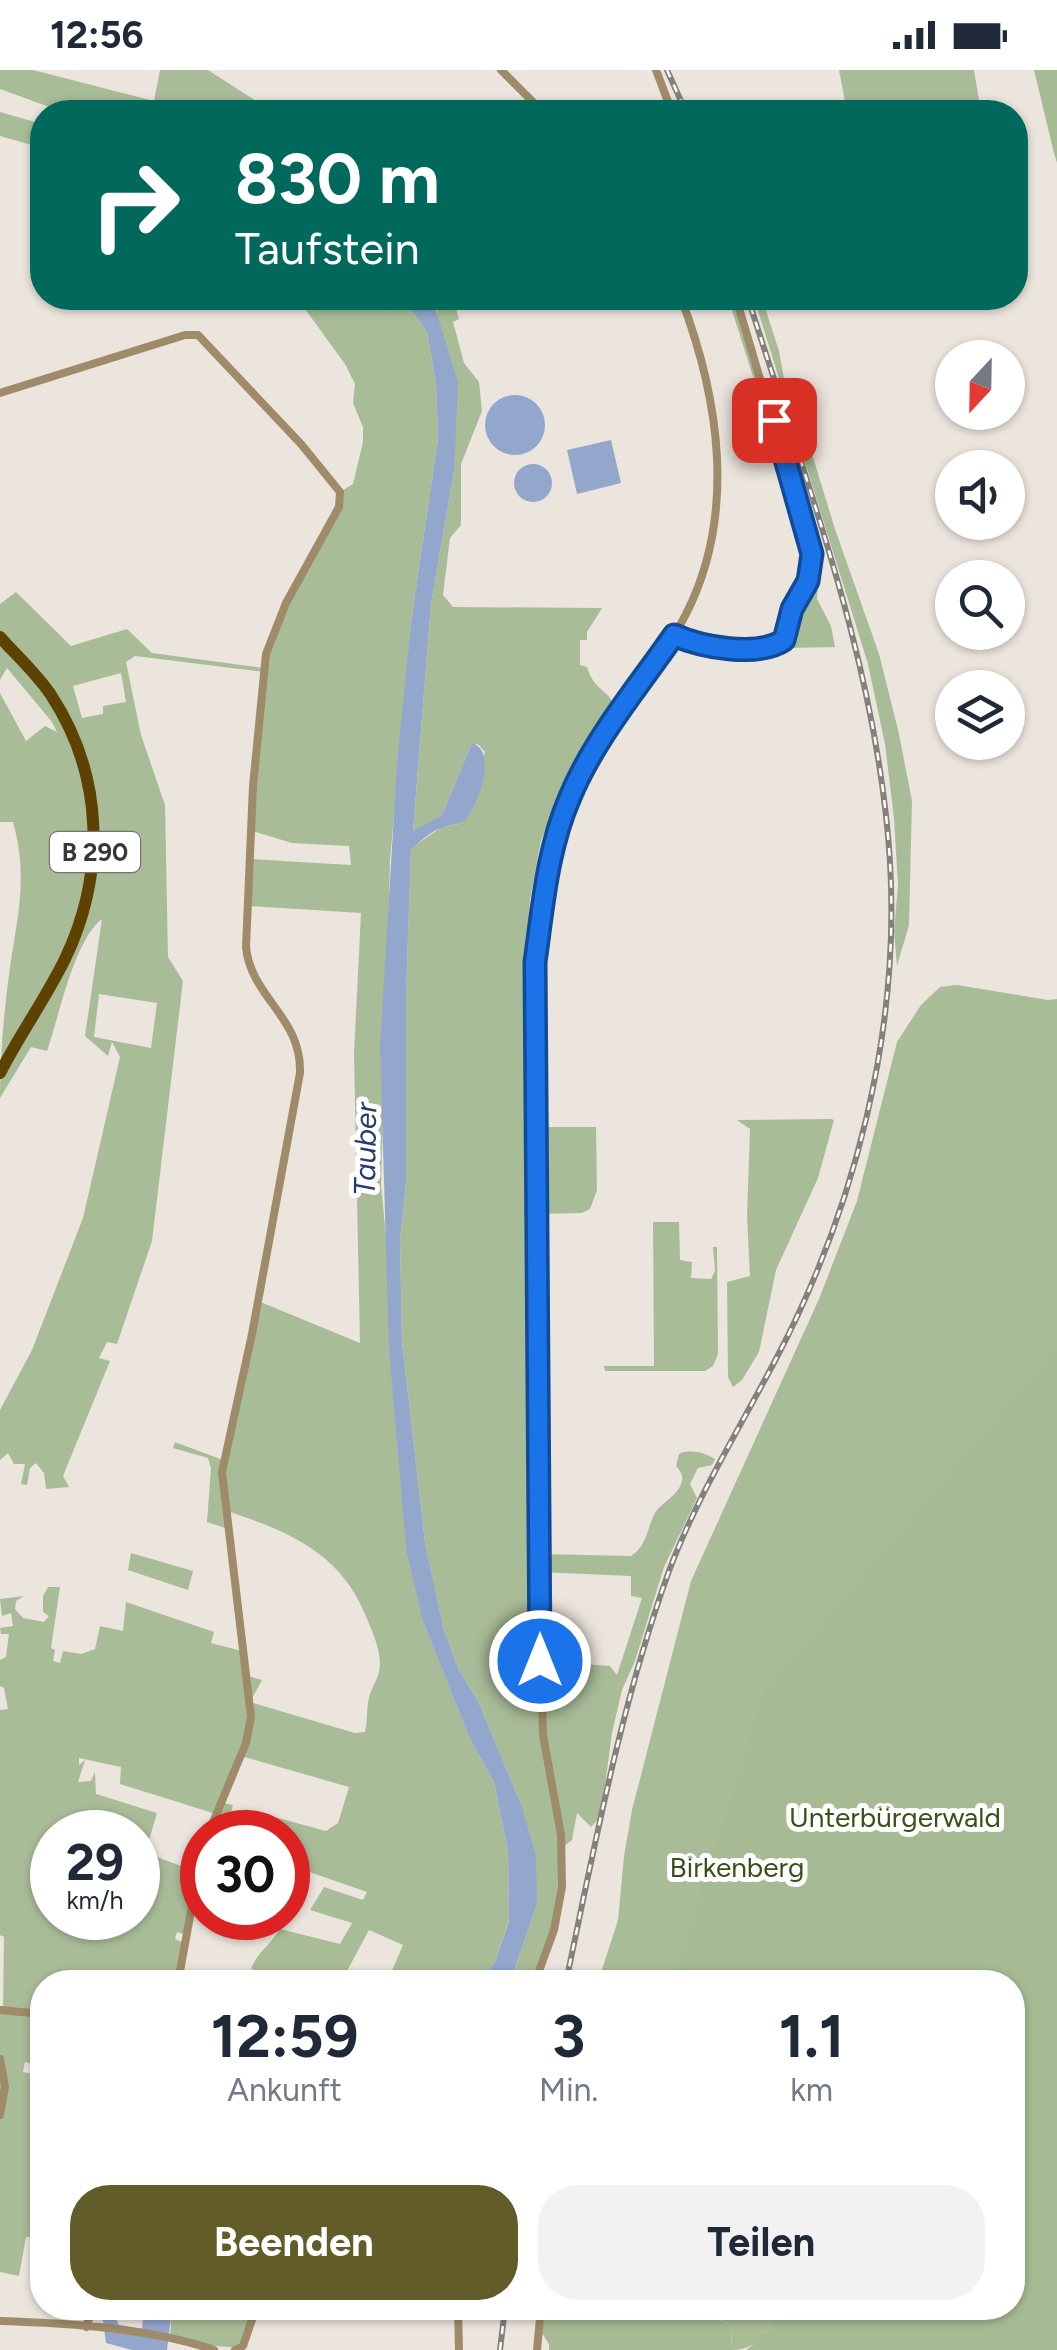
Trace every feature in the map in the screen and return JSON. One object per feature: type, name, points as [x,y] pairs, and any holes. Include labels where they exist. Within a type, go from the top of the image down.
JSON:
[{"type":"main road","name":"B 290","points":[[0,637],[48,690],[78,748],[92,805],[95,860],[88,897],[66,956],[0,1073]]},
{"type":"street","points":[[501,70],[531,100]]},
{"type":"street","points":[[656,70],[667,100]]},
{"type":"street","points":[[539,1970],[559,1912],[562,1835],[543,1736],[540,1661],[535,962],[549,862],[570,795],[603,738],[674,635],[705,568],[714,526],[717,448],[704,363],[685,310]]},
{"type":"street","points":[[674,635],[698,646],[767,648],[777,644],[784,640],[792,609],[811,568],[812,554],[740,310]]},
{"type":"street","points":[[0,394],[194,334],[301,444],[340,492],[339,507],[270,638],[253,786],[246,947],[250,969],[300,1049],[300,1073],[222,1472],[251,1717],[246,1743],[218,1810]]},
{"type":"street","points":[[180,1970],[186,1940]]},
{"type":"street","points":[[0,2010],[30,2013]]},
{"type":"street","points":[[0,2059],[5,2087],[0,2115]]},
{"type":"street","points":[[86,2327],[89,2320]]},
{"type":"street","points":[[236,2350],[243,2346],[252,2320]]},
{"type":"street","points":[[458,2320],[459,2350]]},
{"type":"street","points":[[537,2350],[540,2320]]},
{"type":"street","points":[[0,2322],[102,2329],[170,2338],[214,2350]]},
{"type":"green space","points":[[0,70],[33,70],[150,100],[30,100],[0,89]]},
{"type":"green space","points":[[160,70],[208,70],[254,100],[154,100]]},
{"type":"green space","points":[[839,70],[974,70],[979,100],[845,100]]},
{"type":"green space","points":[[1034,70],[1057,70],[1057,163],[1054,153]]},
{"type":"green space","points":[[0,112],[30,121],[30,145],[0,136]]},
{"type":"green space","points":[[306,310],[411,310],[427,332],[436,383],[438,439],[411,622],[390,860],[381,1185],[423,1622],[469,1737],[494,1782],[508,1851],[509,1920],[490,1970],[392,1970],[403,1945],[369,1930],[347,1970],[251,1969],[271,1940],[310,1940],[310,1936],[340,1944],[352,1923],[310,1910],[324,1887],[363,1900],[367,1892],[310,1872],[310,1827],[326,1831],[338,1823],[349,1787],[241,1756],[223,1803],[233,1805],[231,1810],[203,1810],[120,1784],[121,1767],[79,1758],[79,1765],[85,1760],[78,1782],[91,1781],[95,1772],[96,1794],[147,1810],[30,1810],[30,1940],[160,1940],[160,1858],[180,1866],[180,1933],[175,1939],[185,1943],[180,1970],[30,1970],[30,2063],[25,2062],[23,2072],[30,2073],[30,2237],[26,2237],[19,2276],[0,2272],[0,2010],[4,1937],[0,1935],[0,1710],[8,1709],[4,1688],[0,1686],[0,1660],[6,1657],[9,1634],[1,1634],[0,1628],[13,1626],[11,1613],[2,1616],[0,1599],[24,1596],[16,1601],[15,1609],[23,1618],[44,1622],[49,1616],[43,1612],[43,1596],[48,1587],[60,1587],[51,1648],[55,1650],[53,1661],[60,1663],[63,1651],[81,1654],[95,1649],[100,1626],[123,1631],[126,1602],[214,1632],[211,1643],[242,1651],[244,1675],[262,1680],[250,1702],[355,1733],[365,1732],[369,1699],[380,1665],[376,1643],[357,1598],[330,1563],[295,1538],[230,1512],[231,1530],[207,1522],[211,1468],[208,1458],[173,1448],[175,1442],[223,1460],[258,1301],[360,1343],[354,1053],[361,913],[248,906],[250,859],[351,865],[349,846],[292,843],[252,831],[264,672],[135,656],[126,662],[141,735],[165,805],[168,957],[183,981],[152,1241],[117,1344],[107,1342],[99,1358],[110,1361],[63,1476],[69,1487],[46,1489],[44,1473],[36,1463],[30,1468],[27,1485],[21,1484],[25,1464],[14,1464],[8,1453],[0,1460],[0,1410],[32,1350],[83,1218],[120,1057],[112,1042],[108,1056],[85,1036],[102,919],[92,929],[75,961],[47,1051],[31,1047],[0,1098],[4,1016],[21,878],[13,822],[0,822],[0,693],[26,741],[45,726],[57,732],[7,668],[0,680],[0,604],[16,592],[71,646],[127,629],[152,653],[264,668],[270,638],[339,507],[340,492],[353,484],[363,427],[353,403],[355,384],[345,364]],"holes":[[[121,673],[126,702],[103,706],[103,714],[82,718],[73,686]],[[99,994],[157,1003],[151,1048],[94,1037]]]},
{"type":"green space","points":[[437,310],[456,310],[459,319],[453,322],[464,363],[479,382],[482,411],[461,464],[461,525],[450,538],[443,595],[453,607],[602,608],[587,632],[587,640],[580,640],[580,665],[587,667],[618,716],[593,755],[579,753],[541,840],[530,900],[525,983],[527,1245],[537,1254],[540,1554],[631,1556],[644,1542],[655,1513],[680,1486],[682,1476],[676,1466],[679,1454],[697,1452],[715,1459],[712,1465],[698,1468],[690,1484],[697,1498],[664,1567],[622,1690],[601,1816],[591,1827],[577,1813],[572,1840],[562,1848],[559,1912],[539,1970],[514,1970],[537,1904],[521,1804],[444,1631],[425,1542],[402,1342],[400,1240],[406,1184],[411,848],[442,827],[459,824],[485,752],[472,743],[442,815],[413,832],[431,604],[454,471]],"holes":[[[540,1572],[631,1576],[631,1596],[642,1598],[617,1675],[610,1666],[541,1661],[540,1627],[529,1620],[531,1592],[540,1591]]]},
{"type":"green space","points":[[732,310],[740,310],[812,554],[817,599],[831,626],[835,647],[789,648],[793,598],[806,578],[809,553]]},
{"type":"green space","points":[[758,310],[766,310],[784,379],[801,418],[879,654],[899,734],[912,801],[909,925],[897,966],[894,818],[885,744],[868,664]]},
{"type":"green space","name":"Birkenberg","points":[[957,985],[1057,999],[1057,1396],[817,1970],[602,1970],[618,1920],[632,1810],[691,1581],[819,1299],[857,1201],[897,1042],[921,1005],[940,987]]},
{"type":"green space","points":[[737,1120],[834,1120],[818,1178],[776,1270],[759,1352],[742,1380],[733,1387],[728,1377],[727,1282],[750,1276],[750,1129]]},
{"type":"green space","points":[[536,1127],[596,1127],[597,1190],[590,1209],[582,1213],[537,1214]]},
{"type":"green space","points":[[653,1222],[679,1222],[680,1260],[692,1262],[691,1278],[711,1279],[715,1271],[713,1247],[717,1247],[718,1354],[713,1366],[705,1371],[605,1371],[604,1366],[654,1366]]},
{"type":"green space","name":"Unterbürgerwald","points":[[1057,1346],[1057,2350],[746,2350],[773,2320],[1025,2320],[1025,1970],[676,1970],[764,1691]]},
{"type":"green space","points":[[131,1553],[193,1571],[188,1590],[128,1570]]},
{"type":"green space","points":[[171,2320],[252,2320],[242,2346],[170,2338]]},
{"type":"green space","points":[[544,2320],[720,2320],[731,2325],[732,2350],[549,2350],[542,2333]]},
{"type":"green space","points":[[720,2320],[773,2320],[762,2338],[748,2347],[732,2350],[731,2325]]},
{"type":"water","points":[[411,310],[436,310],[458,382],[454,471],[431,604],[413,831],[442,815],[472,743],[480,748],[485,766],[476,802],[466,819],[435,831],[411,849],[406,1184],[400,1240],[402,1342],[425,1542],[444,1631],[521,1804],[536,1856],[537,1904],[514,1970],[490,1970],[509,1921],[508,1851],[494,1782],[469,1737],[423,1622],[406,1548],[389,1349],[380,1046],[397,764],[411,622],[438,439],[436,383],[427,332]]},
{"type":"water","points":[[515,395],[536,404],[545,425],[536,446],[515,455],[494,446],[485,425],[494,404]]},
{"type":"water","points":[[611,440],[621,483],[577,494],[567,450]]},
{"type":"water","points":[[533,464],[547,469],[552,483],[547,497],[533,502],[519,497],[514,483],[519,469]]},
{"type":"water","points":[[103,2320],[116,2320],[119,2325],[142,2329],[143,2320],[171,2320],[167,2350],[132,2350],[106,2343]]},
{"type":"railway","points":[[667,70],[681,100]]},
{"type":"railway","points":[[569,1970],[610,1775],[652,1621],[692,1516],[777,1357],[829,1241],[866,1117],[888,990],[890,862],[871,718],[836,576],[752,310]]},
{"type":"railway","points":[[500,2350],[504,2320]]},
{"type":"route","points":[[540,1661],[535,962],[549,862],[576,784],[674,635],[698,646],[767,648],[784,640],[792,609],[808,581],[812,554],[774,420]]},
{"type":"water label","name":"Tauber","points":[[365,1149]]}]
